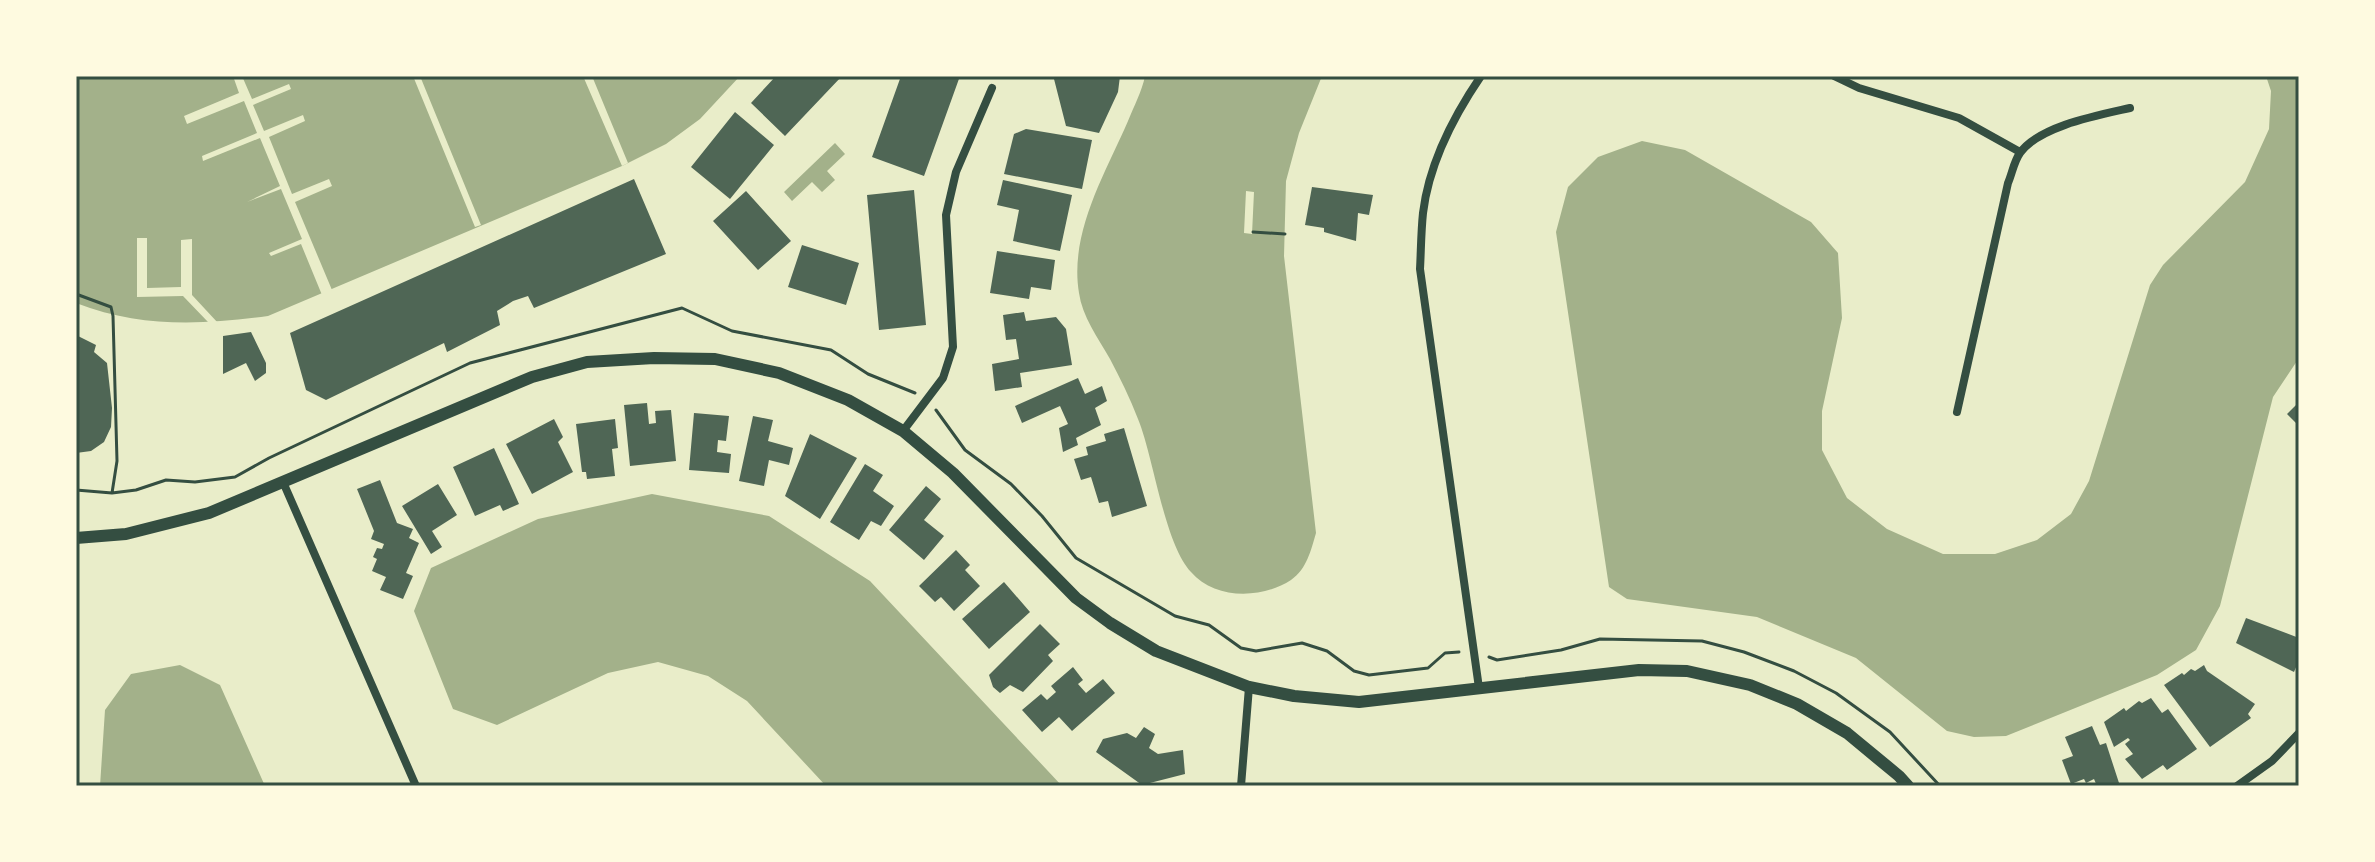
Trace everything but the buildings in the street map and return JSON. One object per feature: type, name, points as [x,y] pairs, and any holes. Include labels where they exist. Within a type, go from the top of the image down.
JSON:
[{"type":"street","points":[[1479,688],[1420,269],[1423,211],[1439,151],[1460,107],[1481,76]]},
{"type":"street","points":[[1834,76],[1859,88],[1959,118],[2020,152]]},
{"type":"street","points":[[903,431],[943,378],[953,347],[946,215],[956,172],[992,88]]},
{"type":"street","points":[[1957,412],[2008,183],[2020,152],[2049,131],[2080,119],[2130,108]]},
{"type":"street","points":[[76,538],[126,534],[209,513],[532,377],[587,362],[654,358],[715,359],[766,370],[848,400],[903,431],[953,473],[1076,598],[1156,651],[1202,671],[1249,687],[1294,696],[1359,702],[1639,670],[1687,671],[1750,685],[1797,704],[1834,726],[1889,767],[1908,786]]},
{"type":"street","points":[[283,482],[416,786]]},
{"type":"street","points":[[1241,786],[1249,687]]},
{"type":"street","points":[[2237,786],[2272,761],[2299,733]]},
{"type":"path","points":[[1253,232],[1285,234]]},
{"type":"path","points":[[76,294],[111,307],[113,316],[117,461],[112,493]]},
{"type":"shaded area","points":[[76,76],[740,76],[700,119],[666,144],[622,166],[268,316],[171,322],[124,317],[76,303]]},
{"type":"shaded area","points":[[1145,76],[1322,76],[1299,133],[1286,181],[1284,256],[1316,533],[1301,570],[1291,580],[1267,591],[1239,594],[1213,588],[1191,572],[1182,559],[1167,521],[1138,419],[1081,302],[1077,271],[1084,226]]},
{"type":"shaded area","points":[[2266,76],[2299,76],[2299,358],[2273,397],[2220,606],[2196,650],[2157,675],[2006,736],[1974,737],[1947,731],[1856,658],[1757,617],[1627,599],[1609,587],[1556,232],[1568,187],[1598,157],[1642,141],[1685,150],[1811,222],[1838,253],[1842,318],[1822,411],[1822,450],[1847,498],[1887,529],[1943,554],[1995,554],[2037,540],[2071,514],[2089,481],[2150,285],[2163,265],[2245,182],[2269,129],[2271,91]]},
{"type":"shaded area","points":[[835,143],[845,154],[827,171],[835,180],[822,192],[812,182],[792,201],[784,192]]},
{"type":"shaded area","points":[[652,494],[769,516],[870,581],[1062,786],[826,786],[747,701],[708,676],[658,662],[608,673],[497,725],[453,709],[414,611],[431,568],[538,519]]},
{"type":"shaded area","points":[[180,665],[220,685],[265,786],[100,786],[105,710],[131,674]]},
{"type":"pier","points":[[233,76],[242,76],[252,99],[289,84],[291,89],[253,105],[264,131],[303,115],[305,121],[269,137],[292,194],[329,179],[332,186],[295,202],[332,290],[322,295],[301,244],[271,256],[269,253],[302,239],[281,189],[247,202],[280,186],[260,138],[203,161],[202,156],[257,133],[244,101],[187,124],[184,116],[239,93]]},
{"type":"pier","points":[[413,76],[420,76],[481,225],[475,227]]},
{"type":"pier","points":[[583,76],[592,76],[628,163],[622,166]]},
{"type":"pier","points":[[1246,191],[1254,192],[1252,234],[1244,233]]},
{"type":"pier","points":[[137,238],[147,238],[147,288],[181,287],[181,240],[192,239],[192,295],[218,323],[208,322],[183,296],[137,297]]}]
